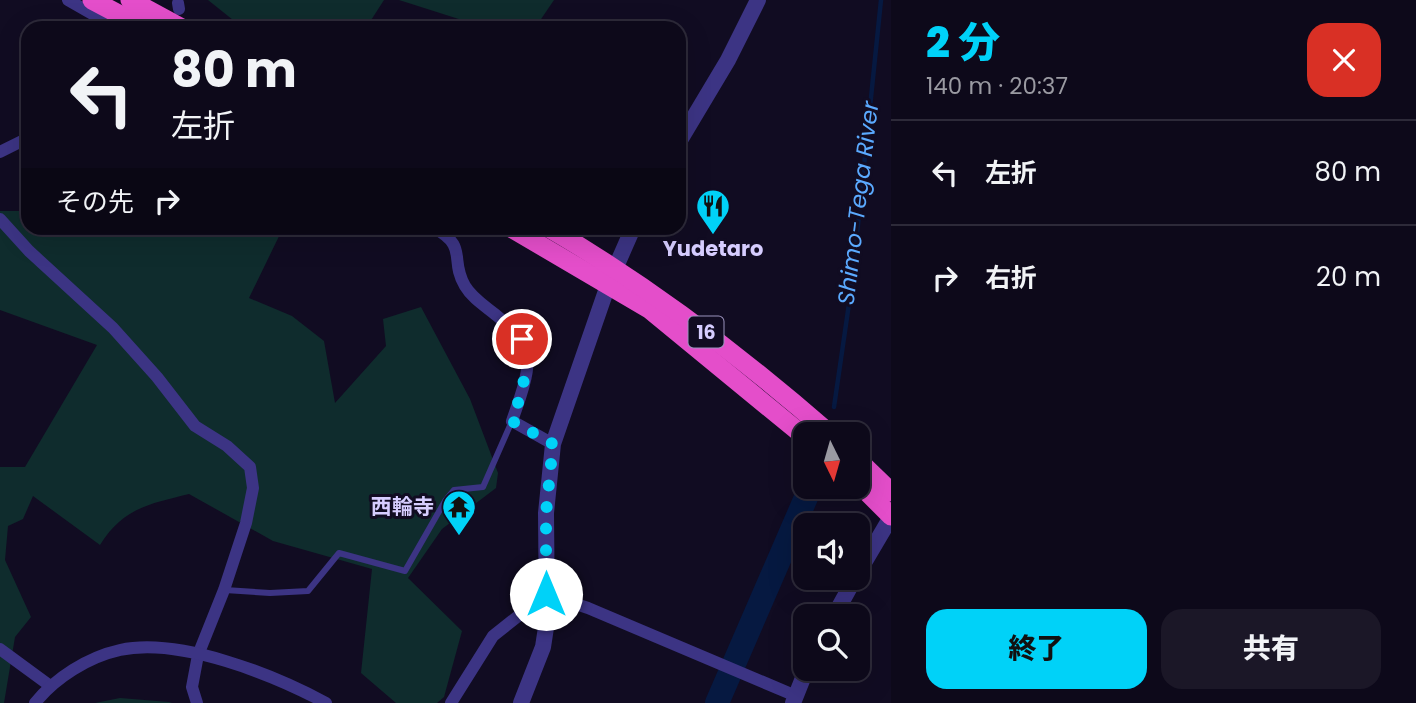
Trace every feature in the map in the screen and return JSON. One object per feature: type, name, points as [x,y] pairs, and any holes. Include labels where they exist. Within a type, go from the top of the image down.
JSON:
[{"type":"highway","points":[[92,0],[132,21]]},
{"type":"highway","points":[[130,0],[178,8]]},
{"type":"highway","name":"16","points":[[525,235],[660,298],[738,356],[816,422]]},
{"type":"highway","name":"16","points":[[558,235],[793,427]]},
{"type":"highway","points":[[870,472],[891,492]]},
{"type":"highway","points":[[870,495],[891,517]]},
{"type":"street","points":[[68,0],[105,21]]},
{"type":"street","points":[[686,130],[728,60],[758,0]]},
{"type":"street","points":[[0,152],[21,142]]},
{"type":"street","points":[[0,219],[29,251],[113,328],[157,377],[195,426],[227,446],[250,467],[253,488],[246,523],[224,590],[198,655],[191,687],[197,703]]},
{"type":"street","points":[[447,235],[456,247],[460,278],[469,293],[522,339],[527,360],[523,387],[512,421],[553,444]]},
{"type":"street","points":[[521,703],[543,647],[547,621],[546,513],[553,444],[612,277],[630,235]]},
{"type":"street","points":[[870,552],[891,517]]},
{"type":"street","points":[[546,594],[588,608],[720,663],[794,700],[802,681]]},
{"type":"street","points":[[451,703],[494,636],[546,594]]},
{"type":"street","points":[[35,703],[49,685],[97,658],[120,650],[156,648],[198,655],[268,674],[326,703]]},
{"type":"street","points":[[0,649],[49,685]]},
{"type":"lane","points":[[224,590],[270,593],[309,591],[339,553],[405,571],[454,490],[483,487],[512,421]]},
{"type":"green space","points":[[208,0],[384,0],[370,21],[234,21]]},
{"type":"green space","points":[[399,0],[554,0],[540,21],[465,21]]},
{"type":"green space","points":[[0,211],[21,211],[21,235],[280,235],[249,298],[292,316],[324,341],[335,403],[386,346],[383,319],[421,307],[470,399],[498,473],[496,488],[442,529],[408,578],[462,631],[444,697],[437,703],[396,703],[361,673],[372,569],[273,541],[189,494],[138,509],[118,523],[100,545],[33,496],[23,519],[8,526],[5,560],[31,617],[15,637],[4,703],[0,703],[0,467],[25,467],[97,345],[0,310]]},
{"type":"green space","points":[[120,698],[169,702],[172,703],[95,703]]},
{"type":"waterway","name":"Shimo-Tega River","points":[[834,407],[852,283],[881,0]]},
{"type":"waterway","name":"Shimo-Tega River","points":[[717,703],[805,499]]},
{"type":"place","name":"Yudetaro","points":[[713,236]]},
{"type":"place","name":"西輪寺","points":[[459,537]]},
{"type":"route","points":[[522,339],[527,360],[523,387],[512,421],[553,444],[546,513],[546,594]]}]
